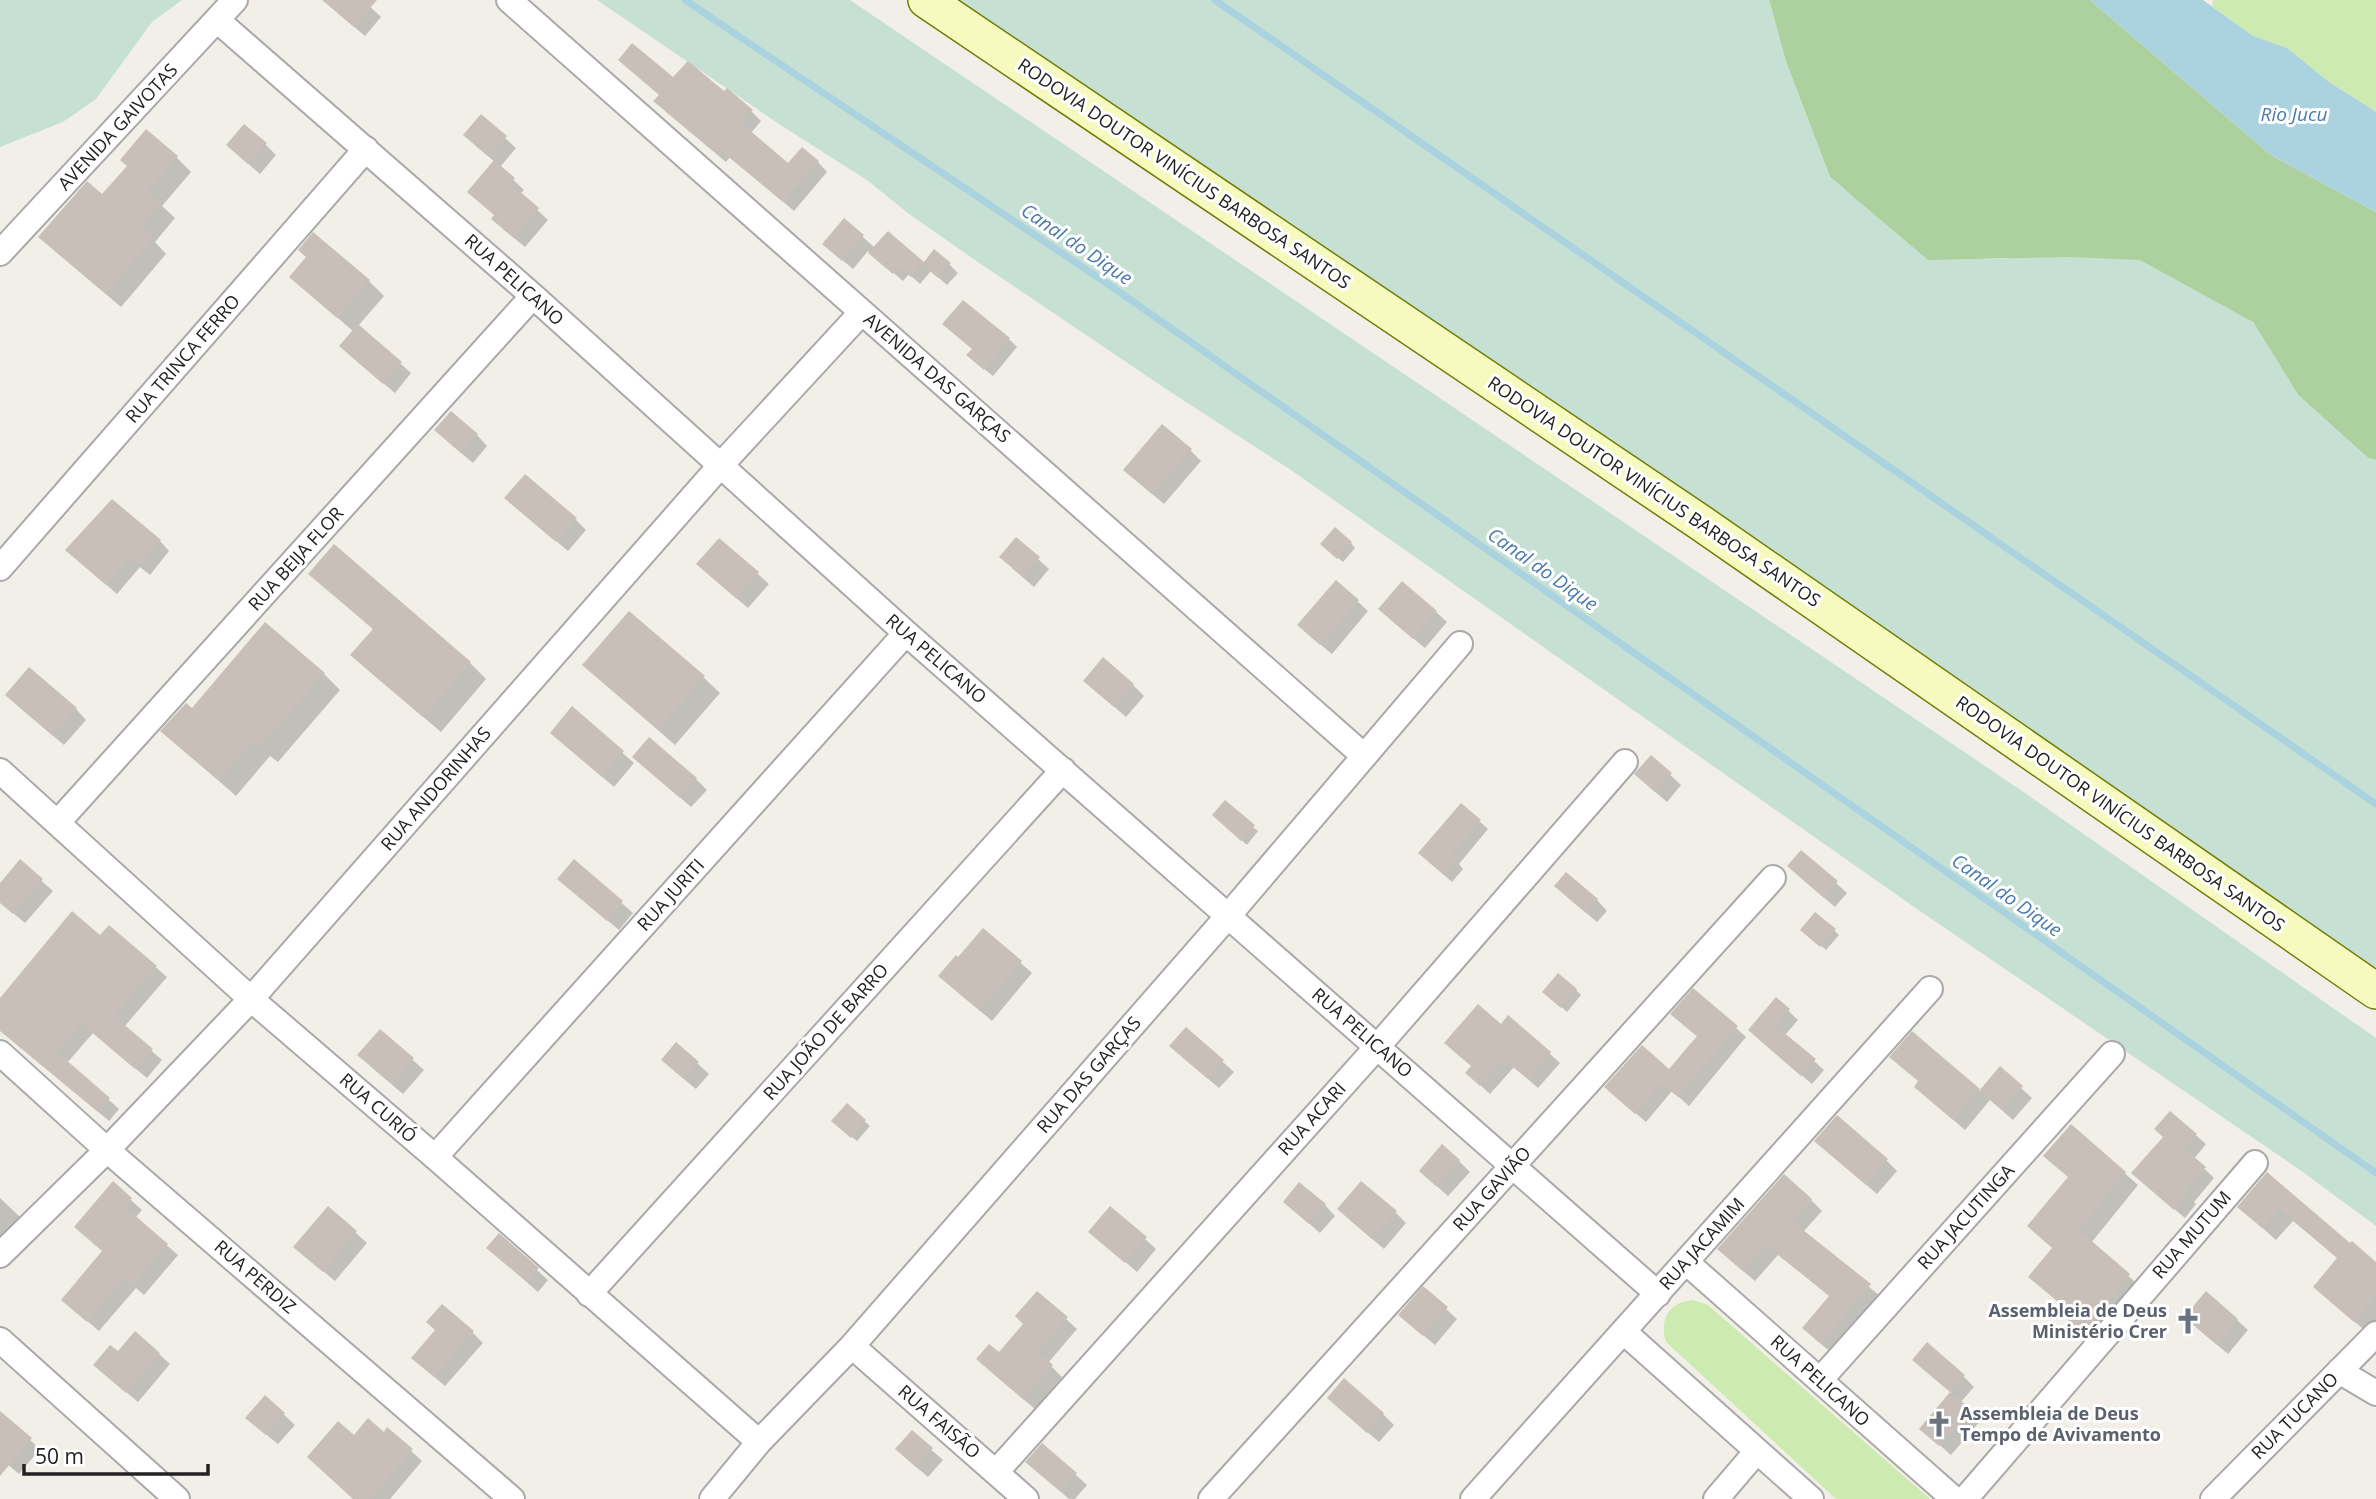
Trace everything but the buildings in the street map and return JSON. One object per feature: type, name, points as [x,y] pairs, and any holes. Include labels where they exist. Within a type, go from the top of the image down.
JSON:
[{"type":"main road","name":"RODOVIA DOUTOR VINÍCIUS BARBOSA SANTOS","points":[[926,0],[1701,523],[2376,992]]},
{"type":"street","name":"AVENIDA GAIVOTAS","points":[[0,253],[235,0]]},
{"type":"street","name":"AVENIDA DAS GARÇAS","points":[[509,0],[1364,756]]},
{"type":"street","name":"RUA PELICANO","points":[[217,20],[533,296],[906,632],[1658,1294]]},
{"type":"street","name":"RUA TRINCA FERRO","points":[[0,568],[366,149]]},
{"type":"street","name":"RUA BEIJA FLOR","points":[[58,822],[533,296]]},
{"type":"street","name":"RUA ANDORINHAS","points":[[0,1255],[107,1150],[251,999],[720,466],[862,312]]},
{"type":"street","name":"RUA JURITI","points":[[435,1157],[906,632]]},
{"type":"street","name":"RUA DAS GARÇAS","points":[[720,1496],[759,1442],[852,1346],[1228,916],[1460,644]]},
{"type":"street","name":"RUA ACARI","points":[[996,1472],[1377,1046],[1625,762]]},
{"type":"street","name":"RUA JOÃO DE BARRO","points":[[589,1294],[1063,770]]},
{"type":"street","name":"RUA CURIÓ","points":[[0,771],[251,999],[759,1442]]},
{"type":"street","name":"RUA GAVIÃO","points":[[1211,1499],[1773,878]]},
{"type":"street","name":"RUA JACAMIM","points":[[1474,1499],[1930,989]]},
{"type":"street","name":"RUA PERDIZ","points":[[0,1053],[107,1150],[512,1499]]},
{"type":"street","name":"RUA JACUTINGA","points":[[1820,1380],[2112,1054]]},
{"type":"street","name":"RUA MUTUM","points":[[1965,1499],[2255,1163]]},
{"type":"street","name":"RUA PELICANO","points":[[1686,1262],[1954,1499]]},
{"type":"street","points":[[1624,1332],[1811,1499]]},
{"type":"street","name":"RUA TUCANO","points":[[2213,1499],[2376,1334]]},
{"type":"street","points":[[0,1340],[161,1494]]},
{"type":"street","name":"RUA FAISÃO","points":[[852,1346],[1026,1499]]},
{"type":"street","points":[[2339,1371],[2376,1393]]},
{"type":"street","points":[[1716,1499],[1758,1451]]},
{"type":"green space","points":[[0,0],[182,0],[152,22],[96,99],[63,122],[0,147]]},
{"type":"green space","points":[[597,0],[850,0],[2025,793],[2376,1038],[2376,1226],[2300,1170],[1917,909],[1291,470],[975,260],[909,214],[867,180],[782,126]]},
{"type":"green space","points":[[923,0],[1769,0],[1786,62],[1830,177],[1928,260],[2069,257],[2140,260],[2253,322],[2298,395],[2368,458],[2376,460],[2376,988]]},
{"type":"green space","points":[[1769,0],[2090,0],[2271,155],[2376,212],[2376,460],[2368,458],[2298,395],[2253,322],[2007,258],[1928,261],[1830,177],[1786,62]]},
{"type":"green space","points":[[2213,0],[2376,0],[2376,112],[2329,82],[2287,48],[2253,36],[2212,6]]},
{"type":"green space","points":[[1693,1300],[1708,1305],[1930,1499],[1836,1499],[1666,1342],[1664,1326],[1668,1314],[1678,1304]]},
{"type":"water","name":"Rio Jucu","points":[[2090,0],[2203,0],[2253,36],[2287,48],[2329,82],[2376,112],[2376,212],[2271,155]]},
{"type":"waterway","name":"Canal do Dique","points":[[685,0],[1118,291],[2376,1173]]},
{"type":"waterway","points":[[1215,0],[2376,804]]},
{"type":"place","name":"Assembleia de Deus Ministério Crer","points":[[2188,1321]]},
{"type":"place","name":"Assembleia de Deus Tempo de Avivamento","points":[[1939,1424]]}]
